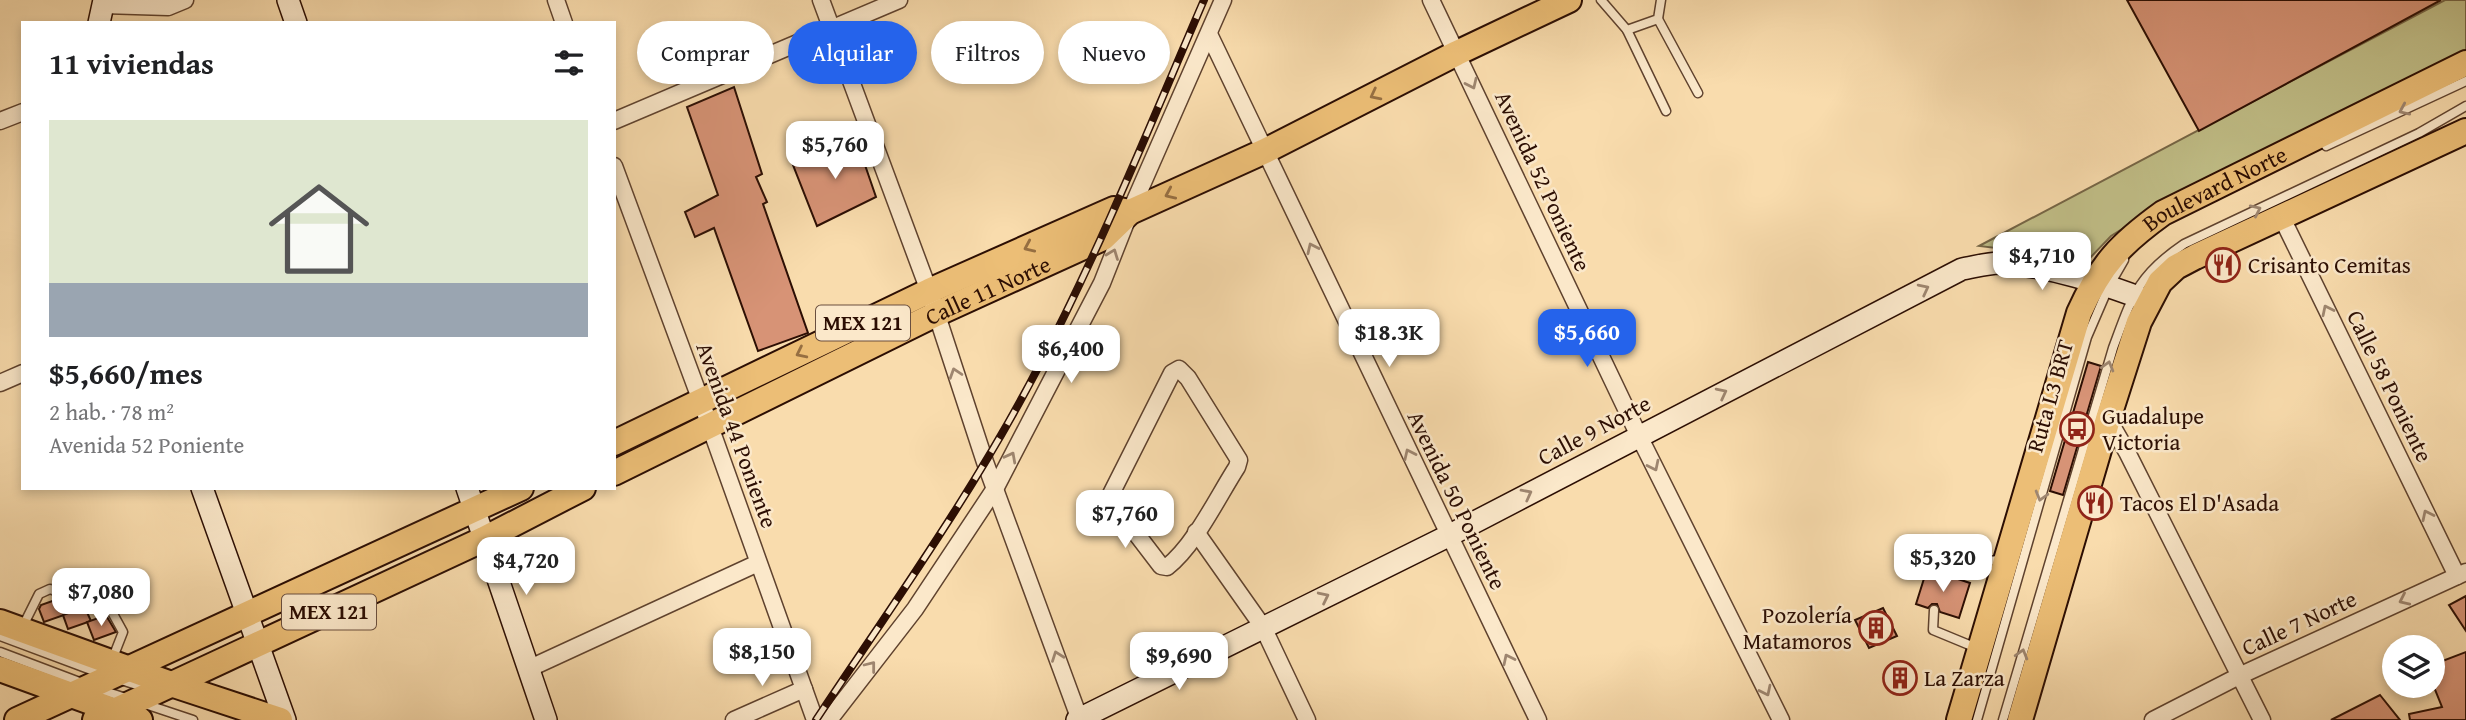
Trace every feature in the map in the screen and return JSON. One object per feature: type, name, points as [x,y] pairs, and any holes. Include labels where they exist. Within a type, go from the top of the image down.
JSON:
[{"type":"main road","points":[[288,0],[295,21]]},
{"type":"main road","name":"Calle 11 Norte","points":[[616,471],[710,425],[932,302],[1114,209],[1130,212],[1265,151],[1565,1]]},
{"type":"main road","name":"Boulevard Norte","points":[[1959,720],[2079,313],[2101,283],[2113,253],[2164,213],[2466,63]]},
{"type":"main road","points":[[2020,720],[2108,419],[2139,323],[2141,298],[2176,267],[2466,131]]},
{"type":"main road","name":"Calle 9 Norte","points":[[1079,719],[1448,536],[1962,270],[1998,263],[2101,283],[2141,298]]},
{"type":"main road","name":"Calle 11 Norte","points":[[616,442],[701,401],[932,302]]},
{"type":"main road","points":[[203,490],[285,720]]},
{"type":"main road","name":"MEX 121","points":[[101,682],[246,614],[471,499],[512,490]]},
{"type":"main road","name":"MEX 121","points":[[156,699],[258,646],[484,539],[579,490]]},
{"type":"main road","points":[[471,499],[546,720]]},
{"type":"main road","points":[[7,629],[101,682]]},
{"type":"main road","points":[[0,669],[101,682],[156,699],[279,720]]},
{"type":"main road","points":[[101,682],[105,716],[156,699]]},
{"type":"main road","points":[[17,720],[101,682]]},
{"type":"street","points":[[102,9],[168,6],[185,0]]},
{"type":"street","points":[[556,0],[563,21]]},
{"type":"street","points":[[821,0],[828,21]]},
{"type":"street","points":[[848,21],[899,0]]},
{"type":"street","points":[[829,720],[915,609],[996,487],[1102,282],[1223,0]]},
{"type":"street","name":"Avenida 52 Poniente","points":[[1431,0],[1639,436],[1781,720]]},
{"type":"street","name":"Avenida 50 Poniente","points":[[1209,34],[1538,720]]},
{"type":"street","points":[[616,120],[788,46]]},
{"type":"street","points":[[852,84],[932,302],[985,462],[1079,719]]},
{"type":"street","points":[[0,121],[21,112]]},
{"type":"street","name":"Avenida 44 Poniente","points":[[616,171],[815,720]]},
{"type":"street","name":"Calle 58 Poniente","points":[[2281,216],[2462,574]]},
{"type":"street","points":[[1179,369],[1188,378],[1238,460],[1237,467],[1196,532],[1174,562],[1167,567],[1161,566],[1109,498],[1172,373],[1179,369]]},
{"type":"street","points":[[0,383],[21,374]]},
{"type":"street","points":[[2108,419],[2262,720]]},
{"type":"street","points":[[1196,532],[1263,627],[1307,720]]},
{"type":"street","points":[[528,669],[758,563]]},
{"type":"street","name":"Calle 7 Norte","points":[[2153,720],[2239,676],[2462,574]]},
{"type":"street","points":[[734,720],[804,688]]},
{"type":"lane","points":[[1601,0],[1627,30],[1667,111]]},
{"type":"lane","points":[[1661,0],[1658,19],[1698,93]]},
{"type":"lane","points":[[1627,30],[1658,19]]},
{"type":"lane","points":[[2316,150],[2466,81]]},
{"type":"lane","name":"Ruta L3 BRT","points":[[2003,720],[2113,348],[2141,298],[2145,276],[2161,260],[2184,244],[2419,133],[2466,106]]},
{"type":"lane","points":[[2193,209],[2265,173]]},
{"type":"lane","name":"Ruta L3 BRT","points":[[1977,720],[2101,283],[2132,252]]},
{"type":"lane","points":[[1946,575],[1955,563],[2004,560]]},
{"type":"lane","points":[[7,629],[39,594],[50,589],[112,612],[123,632],[101,682],[38,720]]},
{"type":"lane","points":[[1934,610],[1933,630],[1979,649]]},
{"type":"lane","points":[[0,652],[156,699],[193,720]]},
{"type":"shaded area","points":[[2445,0],[2466,0],[2466,52],[2167,201],[2111,236],[2089,259],[1979,246]]},
{"type":"building","points":[[2127,0],[2441,0],[2199,131]]},
{"type":"building","points":[[734,87],[762,174],[756,177],[767,202],[763,204],[808,333],[758,351],[714,228],[695,237],[685,212],[718,195],[687,107]]},
{"type":"building","points":[[855,136],[876,197],[817,226],[793,165]]},
{"type":"building","name":"Guadalupe Victoria","points":[[2088,362],[2101,366],[2063,495],[2050,491]]},
{"type":"building","points":[[1927,569],[1940,573],[1940,578],[1945,581],[1952,577],[1970,583],[1959,618],[1940,612],[1937,604],[1928,608],[1916,604]]},
{"type":"building","points":[[2466,596],[2466,631],[2449,605]]},
{"type":"building","points":[[62,600],[67,614],[44,622],[39,609],[41,605]]},
{"type":"building","points":[[82,608],[86,610],[91,621],[68,629],[63,615]]},
{"type":"building","name":"Pozolería Matamoros","points":[[1883,608],[1897,636],[1869,648],[1855,620]]},
{"type":"building","points":[[104,616],[116,632],[94,640],[87,622]]},
{"type":"building","points":[[2466,652],[2466,720],[2410,720],[2409,714],[2442,707],[2438,698],[2445,698],[2445,660]]},
{"type":"building","name":"La Zarza","points":[[1909,668],[1915,681],[1891,691],[1885,675]]},
{"type":"building","points":[[2380,695],[2400,720],[2331,720]]},
{"type":"railway","points":[[816,720],[932,546],[988,457],[1039,366],[1104,230],[1204,0]]},
{"type":"place","name":"Crisanto Cemitas","points":[[2223,265]]},
{"type":"place","name":"Guadalupe Victoria","points":[[2077,429]]},
{"type":"place","name":"Tacos El D'Asada","points":[[2095,503]]},
{"type":"place","name":"Pozolería Matamoros","points":[[1876,628]]},
{"type":"place","name":"La Zarza","points":[[1900,678]]}]
